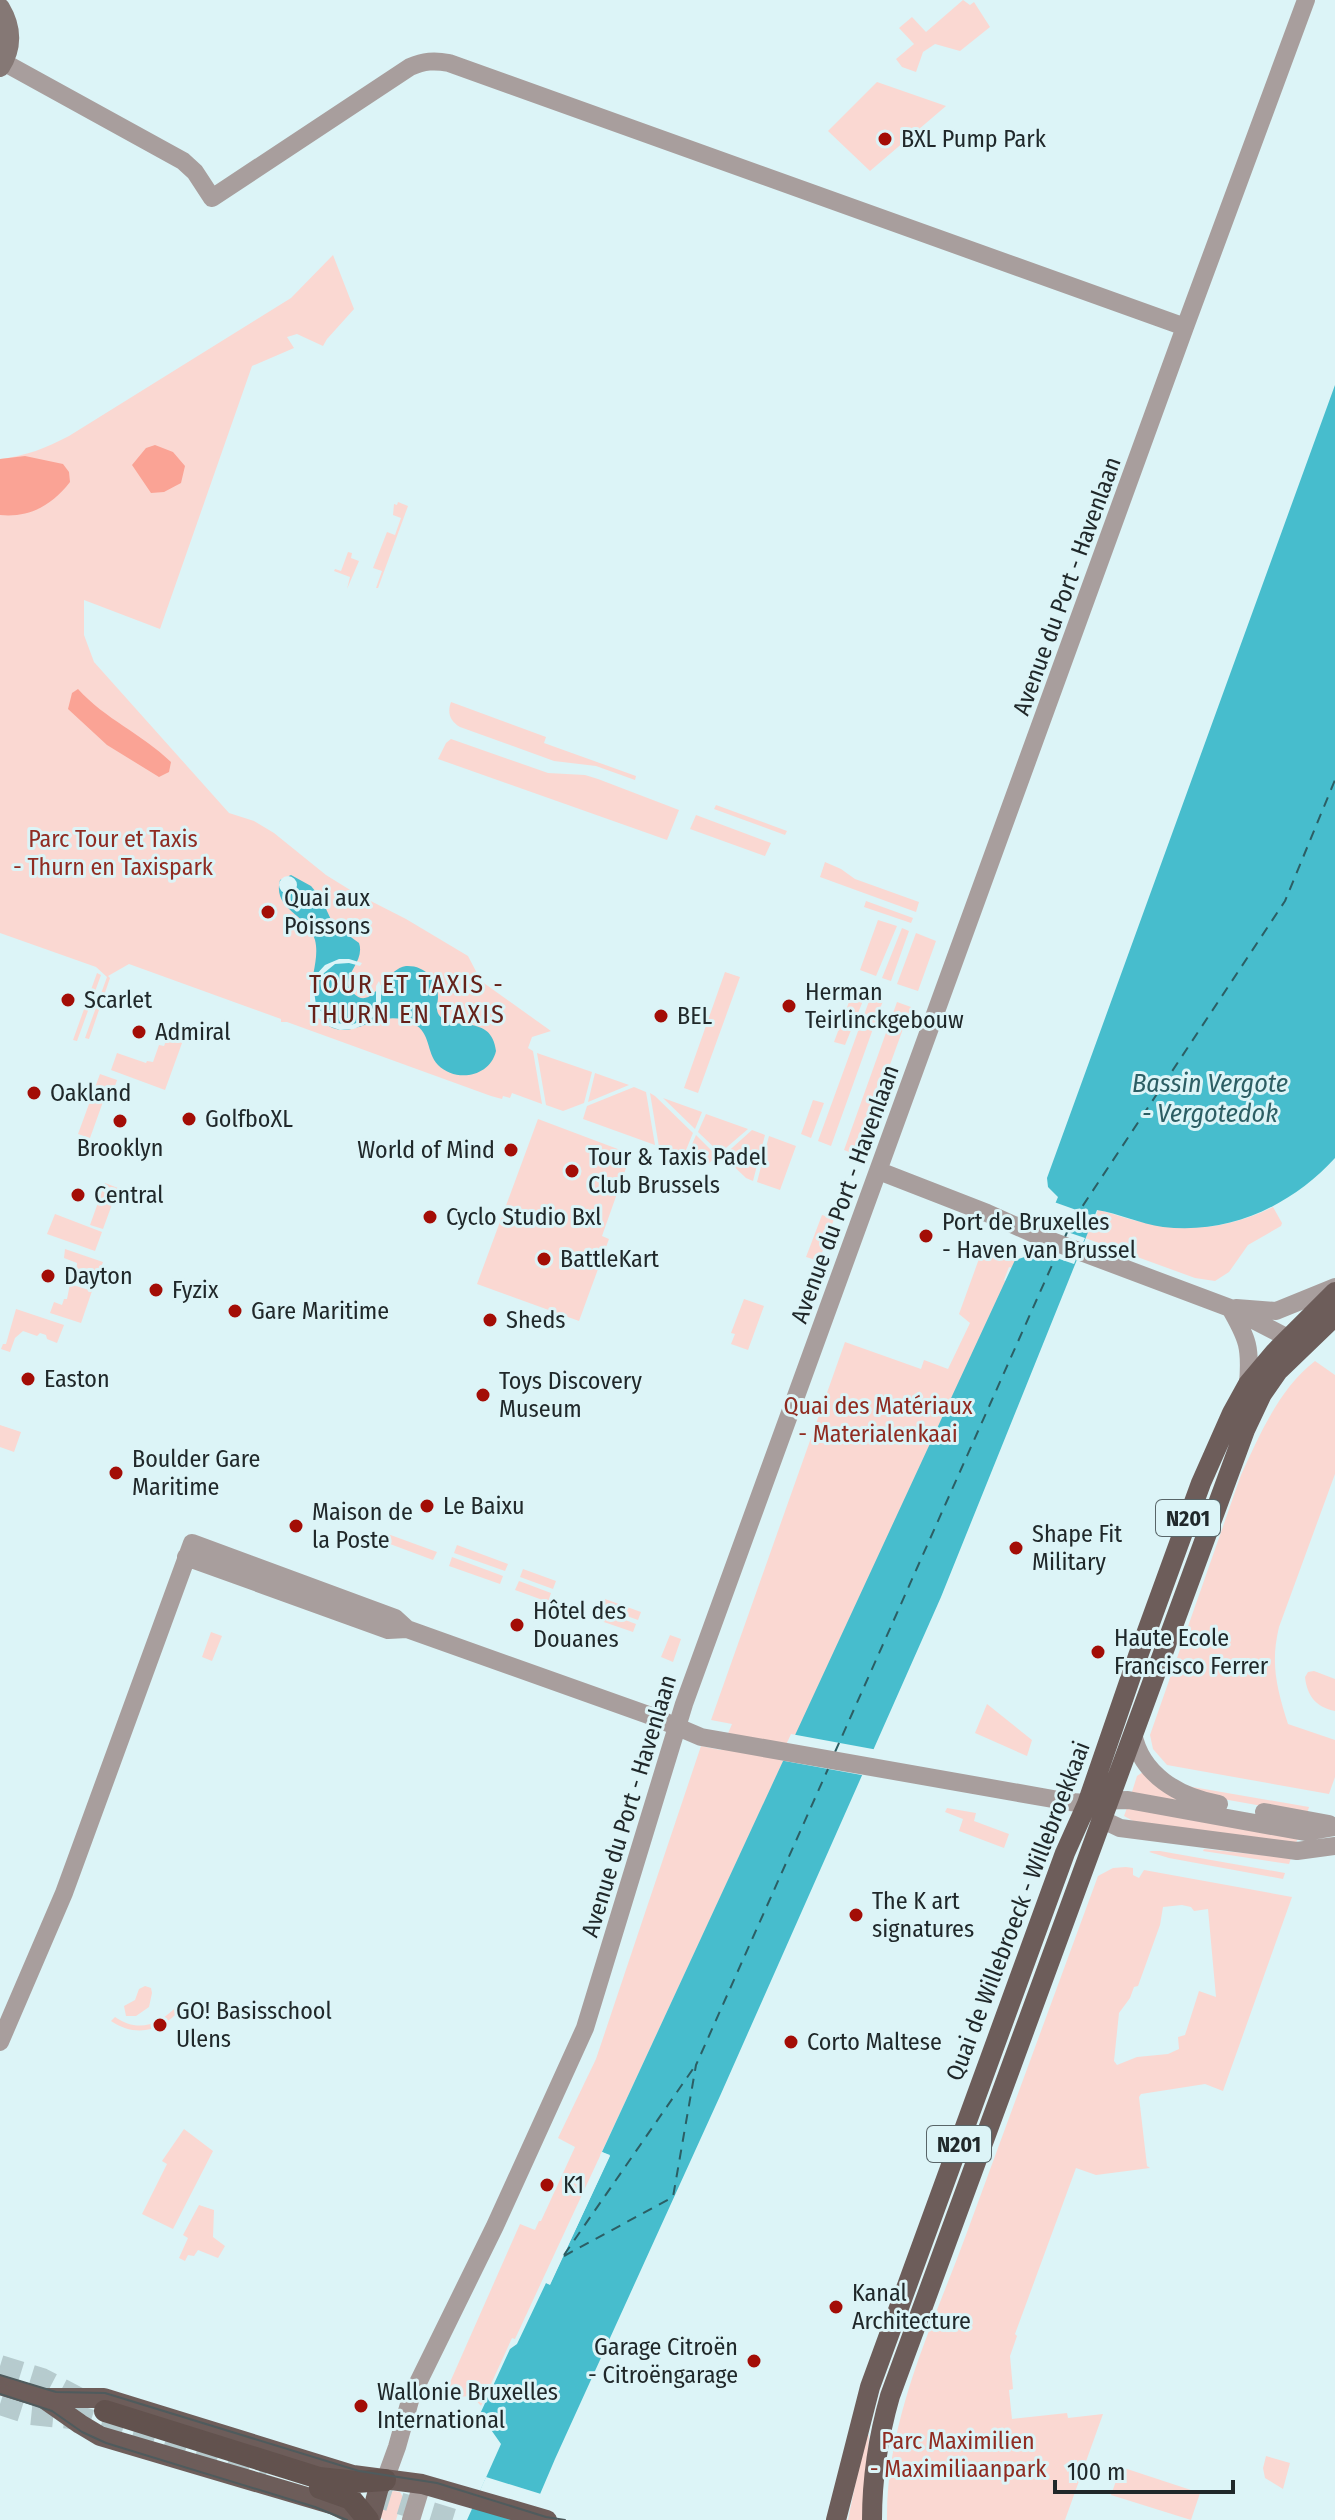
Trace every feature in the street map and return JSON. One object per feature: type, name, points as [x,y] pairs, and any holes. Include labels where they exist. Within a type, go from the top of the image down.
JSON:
[{"type":"highway","points":[[368,2520],[351,2499],[338,2493],[103,2416],[319,2478],[356,2482],[385,2480]]},
{"type":"main road","points":[[0,8],[10,42],[2,65]]},
{"type":"main road","name":"N201","points":[[1297,1341],[1335,1289]]},
{"type":"main road","name":"N201","points":[[1297,1341],[1335,1316]]},
{"type":"main road","name":"Quai de Willebroeck - Willebroekkaai","points":[[836,2520],[870,2387],[1065,1853],[1099,1808],[1138,1656],[1201,1483],[1248,1384],[1297,1341]]},
{"type":"main road","name":"Quai de Willebroeck - Willebroekkaai","points":[[872,2520],[872,2481],[890,2396],[1099,1808],[1133,1733],[1245,1430],[1270,1382],[1297,1341]]},
{"type":"main road","points":[[0,2385],[43,2398],[104,2398],[357,2476],[422,2484],[539,2518]]},
{"type":"main road","points":[[870,2387],[890,2396]]},
{"type":"main road","points":[[43,2398],[100,2436],[326,2502],[368,2520],[379,2487],[385,2480]]},
{"type":"street","name":"Avenue du Port - Havenlaan","points":[[385,2480],[411,2397],[495,2226],[585,2028],[677,1727],[1306,0]]},
{"type":"street","points":[[2,65],[183,161],[195,172],[212,198],[410,67],[422,62],[449,63],[1185,327]]},
{"type":"street","points":[[879,1171],[1041,1237],[1230,1308],[1297,1341]]},
{"type":"street","points":[[1230,1308],[1276,1311],[1335,1289]]},
{"type":"street","points":[[1230,1308],[1243,1330],[1251,1354],[1248,1384]]},
{"type":"street","points":[[0,2042],[64,1893],[189,1550],[395,1618],[407,1629],[698,1736],[1099,1808],[1139,1802],[1305,1832],[1335,1827]]},
{"type":"street","points":[[1133,1733],[1136,1750],[1149,1768],[1185,1796],[1322,1821],[1335,1827]]},
{"type":"street","points":[[1099,1808],[1120,1828],[1297,1851],[1335,1846]]},
{"type":"street","points":[[411,2520],[422,2484]]},
{"type":"green space","points":[[963,0],[970,5],[974,2],[990,27],[960,51],[935,44],[923,52],[916,72],[902,67],[896,59],[914,44],[899,28],[912,17],[926,32]]},
{"type":"green space","name":"BXL Pump Park","points":[[877,82],[946,106],[870,171],[828,131]]},
{"type":"green space","name":"Parc Tour et Taxis - Thurn en Taxispark","points":[[333,255],[354,309],[323,346],[297,334],[287,337],[294,348],[252,366],[160,629],[84,600],[84,635],[94,662],[229,813],[254,821],[274,833],[326,875],[468,956],[481,981],[551,1031],[532,1037],[528,1048],[533,1051],[542,1104],[512,1093],[510,1098],[491,1096],[281,1022],[281,1019],[129,964],[108,976],[110,978],[89,1039],[85,1038],[107,977],[96,967],[0,933],[0,459],[36,451],[69,436],[291,298]]},
{"type":"green space","points":[[398,502],[408,506],[376,588],[382,571],[373,568],[387,532],[395,535],[401,518],[393,515],[394,504]]},
{"type":"green space","points":[[348,552],[352,553],[351,558],[359,561],[347,589],[350,577],[334,571],[341,571]]},
{"type":"green space","points":[[451,702],[546,737],[544,743],[636,776],[635,780],[596,766],[554,761],[460,727],[450,716]]},
{"type":"green space","points":[[451,739],[548,773],[585,775],[598,779],[679,810],[667,840],[438,759]]},
{"type":"green space","points":[[716,805],[787,831],[785,835],[714,809]]},
{"type":"green space","points":[[696,815],[771,843],[765,856],[690,829]]},
{"type":"green space","points":[[825,862],[855,879],[919,902],[916,912],[820,877]]},
{"type":"green space","points":[[866,901],[913,918],[911,923],[864,907]]},
{"type":"green space","points":[[878,920],[897,926],[876,976],[860,970]]},
{"type":"green space","points":[[902,928],[909,931],[891,981],[882,978]]},
{"type":"green space","points":[[916,933],[936,941],[918,991],[897,984]]},
{"type":"green space","points":[[725,972],[740,977],[698,1093],[684,1088]]},
{"type":"green space","points":[[97,973],[101,975],[77,1041],[73,1040]]},
{"type":"green space","points":[[855,986],[867,991],[845,1045],[834,1042]]},
{"type":"green space","points":[[872,993],[884,998],[831,1146],[818,1141]]},
{"type":"green space","points":[[897,1002],[911,1007],[857,1155],[844,1150]]},
{"type":"green space","points":[[171,1027],[186,1032],[165,1090],[111,1070],[117,1053],[146,1063],[153,1062],[159,1045],[164,1046]]},
{"type":"green space","points":[[537,1053],[592,1072],[584,1103],[563,1111],[546,1105]]},
{"type":"green space","points":[[595,1073],[629,1085],[588,1102]]},
{"type":"green space","points":[[100,1074],[117,1080],[110,1101],[104,1099],[90,1138],[78,1134]]},
{"type":"green space","points":[[634,1087],[646,1092],[655,1145],[583,1119],[587,1106]]},
{"type":"green space","points":[[650,1093],[693,1133],[684,1155],[659,1147]]},
{"type":"green space","points":[[663,1098],[702,1112],[695,1129]]},
{"type":"green space","points":[[813,1100],[824,1103],[811,1138],[801,1134]]},
{"type":"green space","points":[[706,1114],[748,1129],[720,1153],[698,1132]]},
{"type":"green space","points":[[538,1119],[631,1154],[602,1236],[609,1239],[579,1321],[477,1284]]},
{"type":"green space","points":[[752,1130],[765,1135],[753,1181],[723,1156]]},
{"type":"green space","points":[[696,1135],[717,1156],[708,1164],[687,1156]]},
{"type":"green space","points":[[769,1136],[796,1146],[780,1190],[757,1182]]},
{"type":"green space","points":[[105,1183],[118,1188],[103,1229],[90,1225]]},
{"type":"green space","points":[[1273,1207],[1281,1226],[1248,1245],[1229,1272],[1215,1281],[1195,1278],[1085,1238],[1089,1228],[1092,1229],[1098,1209],[1142,1222],[1186,1228],[1228,1223]]},
{"type":"green space","points":[[55,1214],[102,1232],[95,1251],[47,1234]]},
{"type":"green space","points":[[822,1215],[834,1219],[819,1261],[806,1257]]},
{"type":"green space","name":"Quai des Matériaux - Materialenkaai","points":[[992,1247],[1020,1257],[1012,1268],[1009,1267],[1006,1282],[515,2339],[512,2338],[481,2406],[472,2396],[443,2398],[520,2224],[535,2230],[575,2147],[558,2138],[596,2059],[701,1746],[721,1750],[732,1724],[711,1720],[845,1342],[921,1369],[924,1360],[948,1369],[970,1323],[959,1314],[980,1256],[989,1259]]},
{"type":"green space","points":[[65,1249],[103,1262],[94,1285],[72,1277],[76,1276],[77,1263],[64,1258]]},
{"type":"green space","points":[[70,1284],[92,1291],[81,1323],[50,1313],[54,1302],[62,1305],[67,1299]]},
{"type":"green space","points":[[744,1299],[764,1306],[748,1350],[731,1344],[735,1334],[731,1333]]},
{"type":"green space","points":[[16,1309],[64,1325],[57,1343],[47,1339],[46,1335],[40,1333],[37,1336],[23,1331],[15,1338],[10,1352],[1,1349],[6,1344]]},
{"type":"green space","points":[[1315,1361],[1335,1375],[1335,1474],[1279,1627],[1275,1665],[1288,1724],[1335,1740],[1335,1777],[1329,1794],[1167,1765],[1153,1749],[1150,1735],[1241,1475],[1263,1428],[1281,1399]]},
{"type":"green space","points":[[0,1425],[21,1432],[14,1452],[0,1447]]},
{"type":"green space","points":[[385,1533],[437,1552],[433,1560],[382,1541]]},
{"type":"green space","points":[[457,1545],[508,1564],[505,1571],[454,1553]]},
{"type":"green space","points":[[452,1557],[503,1576],[500,1584],[449,1566]]},
{"type":"green space","points":[[523,1569],[556,1581],[553,1589],[520,1577]]},
{"type":"green space","points":[[519,1581],[551,1593],[548,1602],[515,1590]]},
{"type":"green space","points":[[605,1599],[641,1612],[638,1620],[602,1607]]},
{"type":"green space","points":[[601,1611],[636,1624],[633,1632],[598,1620]]},
{"type":"green space","points":[[211,1632],[222,1636],[212,1661],[202,1657]]},
{"type":"green space","points":[[670,1635],[681,1639],[673,1662],[661,1657]]},
{"type":"green space","points":[[1314,1671],[1335,1679],[1335,1711],[1323,1707],[1310,1695],[1305,1677],[1308,1672]]},
{"type":"green space","points":[[987,1704],[1032,1740],[1027,1756],[975,1733]]},
{"type":"green space","points":[[1143,1772],[1180,1802],[1131,1795],[1137,1776]]},
{"type":"green space","points":[[1181,1785],[1309,1807],[1307,1814],[1206,1796]]},
{"type":"green space","points":[[1128,1805],[1299,1836],[1295,1845],[1133,1821],[1124,1816]]},
{"type":"green space","points":[[947,1808],[976,1813],[974,1821],[1009,1834],[1004,1848],[959,1831],[963,1819],[945,1812]]},
{"type":"green space","points":[[1204,1849],[1291,1858],[1289,1864]]},
{"type":"green space","points":[[1151,1851],[1285,1873],[1283,1879],[1169,1858]]},
{"type":"green space","name":"Parc Maximilien - Maximiliaanpark","points":[[1113,1868],[1133,1868],[1133,1875],[1139,1878],[1144,1870],[1292,1897],[1223,2091],[1205,2084],[1141,2094],[1147,2166],[1150,2168],[1096,2175],[1076,2168],[1015,2334],[1010,2356],[1012,2419],[1067,2413],[1068,2418],[1103,2414],[1065,2520],[887,2520],[894,2446],[913,2374],[1098,1876]],"holes":[[[1163,1907],[1191,1907],[1194,1911],[1208,1909],[1216,1997],[1199,1991],[1185,2035],[1178,2037],[1179,2049],[1168,2054],[1137,2057],[1117,2065],[1114,2061],[1119,2013],[1134,1987],[1138,1986],[1160,1925]]]},
{"type":"green space","points":[[145,1986],[151,1988],[152,1993],[149,2007],[136,2016],[126,2016],[124,2006],[135,2000],[139,1989]]},
{"type":"green space","points":[[177,2006],[181,2009],[174,2017],[148,2030],[130,2029],[111,2021],[115,2017],[132,2025],[148,2025]]},
{"type":"green space","points":[[184,2129],[213,2151],[173,2229],[142,2214],[167,2164],[162,2161]]},
{"type":"green space","points":[[199,2205],[214,2210],[213,2237],[225,2246],[218,2258],[198,2250],[194,2256],[188,2255],[185,2261],[179,2258],[188,2238],[183,2235]]},
{"type":"green space","points":[[869,2435],[865,2520],[848,2520],[865,2436]]},
{"type":"green space","points":[[1266,2456],[1290,2463],[1283,2489],[1265,2478],[1263,2468]]},
{"type":"green space","points":[[1121,2467],[1200,2493],[1191,2520],[1111,2495]]},
{"type":"green space","points":[[400,2492],[403,2497],[396,2520],[383,2520],[373,2508],[386,2494]]},
{"type":"shaded area","points":[[155,445],[173,452],[185,466],[181,483],[164,492],[151,493],[132,465],[146,448]]},
{"type":"shaded area","points":[[25,456],[63,464],[69,472],[70,482],[40,508],[21,514],[0,515],[0,459]]},
{"type":"shaded area","points":[[78,689],[171,762],[169,772],[159,777],[107,745],[68,709],[72,693]]},
{"type":"water","name":"Bassin Vergote - Vergotedok","points":[[1335,385],[1335,1158],[1318,1175],[1279,1203],[1235,1221],[1188,1228],[1163,1227],[1097,1210],[941,1597],[529,2520],[467,2520],[501,2444],[480,2414],[510,2349],[517,2344],[546,2283],[550,2284],[610,2156],[602,2152],[1015,1260],[1034,1254],[1058,1197],[1048,1187],[1047,1178]]},
{"type":"water","points":[[291,875],[311,886],[321,898],[333,924],[359,943],[359,957],[348,982],[353,993],[367,998],[398,969],[406,966],[419,968],[429,974],[436,984],[437,1010],[444,1020],[479,1027],[493,1039],[496,1051],[487,1067],[480,1072],[463,1075],[445,1071],[434,1060],[423,1032],[401,1019],[388,1018],[344,1030],[322,1021],[311,1003],[315,940],[311,931],[286,905],[279,890],[280,880]]},
{"type":"pier","points":[[288,876],[297,885],[288,894],[279,885]]},
{"type":"pier","points":[[339,959],[362,963],[360,966],[335,964],[318,978],[314,991],[316,1005],[330,1022],[351,1025],[364,1020],[376,1004],[379,981],[381,986],[381,1001],[375,1015],[354,1029],[340,1030],[328,1026],[317,1017],[310,1001],[310,987],[315,976],[325,965]]},
{"type":"pier","points":[[1054,1202],[1096,1217],[1092,1229],[1050,1214]]},
{"type":"pier","points":[[1047,1225],[1085,1238],[1074,1264],[1036,1251]]},
{"type":"pier","points":[[791,1734],[878,1750],[867,1776],[779,1760]]},
{"type":"pier","points":[[602,2152],[610,2155],[550,2285],[542,2281],[548,2280],[605,2157],[600,2155]]},
{"type":"pier","points":[[486,2477],[541,2494],[529,2520],[473,2506]]},
{"type":"ferry route","points":[[1065,1237],[1285,901],[1335,780]]},
{"type":"ferry route","points":[[835,1752],[1057,1254]]},
{"type":"ferry route","points":[[564,2256],[673,2197],[696,2065],[828,1769]]},
{"type":"ferry route","points":[[564,2255],[695,2066]]},
{"type":"tunnel","points":[[0,2366],[42,2379],[86,2402]]},
{"type":"tunnel","points":[[0,2404],[31,2414],[81,2419]]},
{"type":"tunnel","points":[[70,2414],[266,2475]]},
{"type":"tunnel","points":[[337,2484],[454,2520]]},
{"type":"tram line","points":[[0,2375],[56,2392],[105,2393],[359,2471],[437,2483],[565,2520]]},
{"type":"tram line","points":[[0,2394],[52,2411],[82,2432],[106,2443],[315,2507],[347,2520]]},
{"type":"place","name":"BXL Pump Park","points":[[885,139]]},
{"type":"place","name":"Quai aux Poissons","points":[[268,912]]},
{"type":"place","name":"Scarlet","points":[[68,1000]]},
{"type":"place","name":"Herman Teirlinckgebouw","points":[[789,1006]]},
{"type":"place","name":"BEL","points":[[661,1016]]},
{"type":"place","name":"Admiral","points":[[139,1032]]},
{"type":"place","name":"Oakland","points":[[34,1093]]},
{"type":"place","name":"GolfboXL","points":[[189,1119]]},
{"type":"place","name":"Brooklyn","points":[[120,1121]]},
{"type":"place","name":"World of Mind","points":[[511,1150]]},
{"type":"place","name":"Tour & Taxis Padel Club Brussels","points":[[572,1171]]},
{"type":"place","name":"Central","points":[[78,1195]]},
{"type":"place","name":"Cyclo Studio Bxl","points":[[430,1217]]},
{"type":"place","name":"Port de Bruxelles - Haven van Brussel","points":[[926,1236]]},
{"type":"place","name":"BattleKart","points":[[544,1259]]},
{"type":"place","name":"Dayton","points":[[48,1276]]},
{"type":"place","name":"Fyzix","points":[[156,1290]]},
{"type":"place","name":"Gare Maritime","points":[[235,1311]]},
{"type":"place","name":"Sheds","points":[[490,1320]]},
{"type":"place","name":"Easton","points":[[28,1379]]},
{"type":"place","name":"Toys Discovery Museum","points":[[483,1395]]},
{"type":"place","name":"Boulder Gare Maritime","points":[[116,1473]]},
{"type":"place","name":"Le Baixu","points":[[427,1506]]},
{"type":"place","name":"Maison de la Poste","points":[[296,1526]]},
{"type":"place","name":"Shape Fit Military","points":[[1016,1548]]},
{"type":"place","name":"Hôtel des Douanes","points":[[517,1625]]},
{"type":"place","name":"Haute Ecole Francisco Ferrer","points":[[1098,1652]]},
{"type":"place","name":"The K art signatures","points":[[856,1915]]},
{"type":"place","name":"GO! Basisschool Ulens","points":[[160,2025]]},
{"type":"place","name":"Corto Maltese","points":[[791,2042]]},
{"type":"place","name":"K1","points":[[547,2185]]},
{"type":"place","name":"Kanal Architecture","points":[[836,2307]]},
{"type":"place","name":"Garage Citroën - Citroëngarage","points":[[754,2361]]},
{"type":"place","name":"Wallonie Bruxelles International","points":[[361,2406]]},
{"type":"district","name":"TOUR ET TAXIS - THURN EN TAXIS","points":[[407,999]]}]
